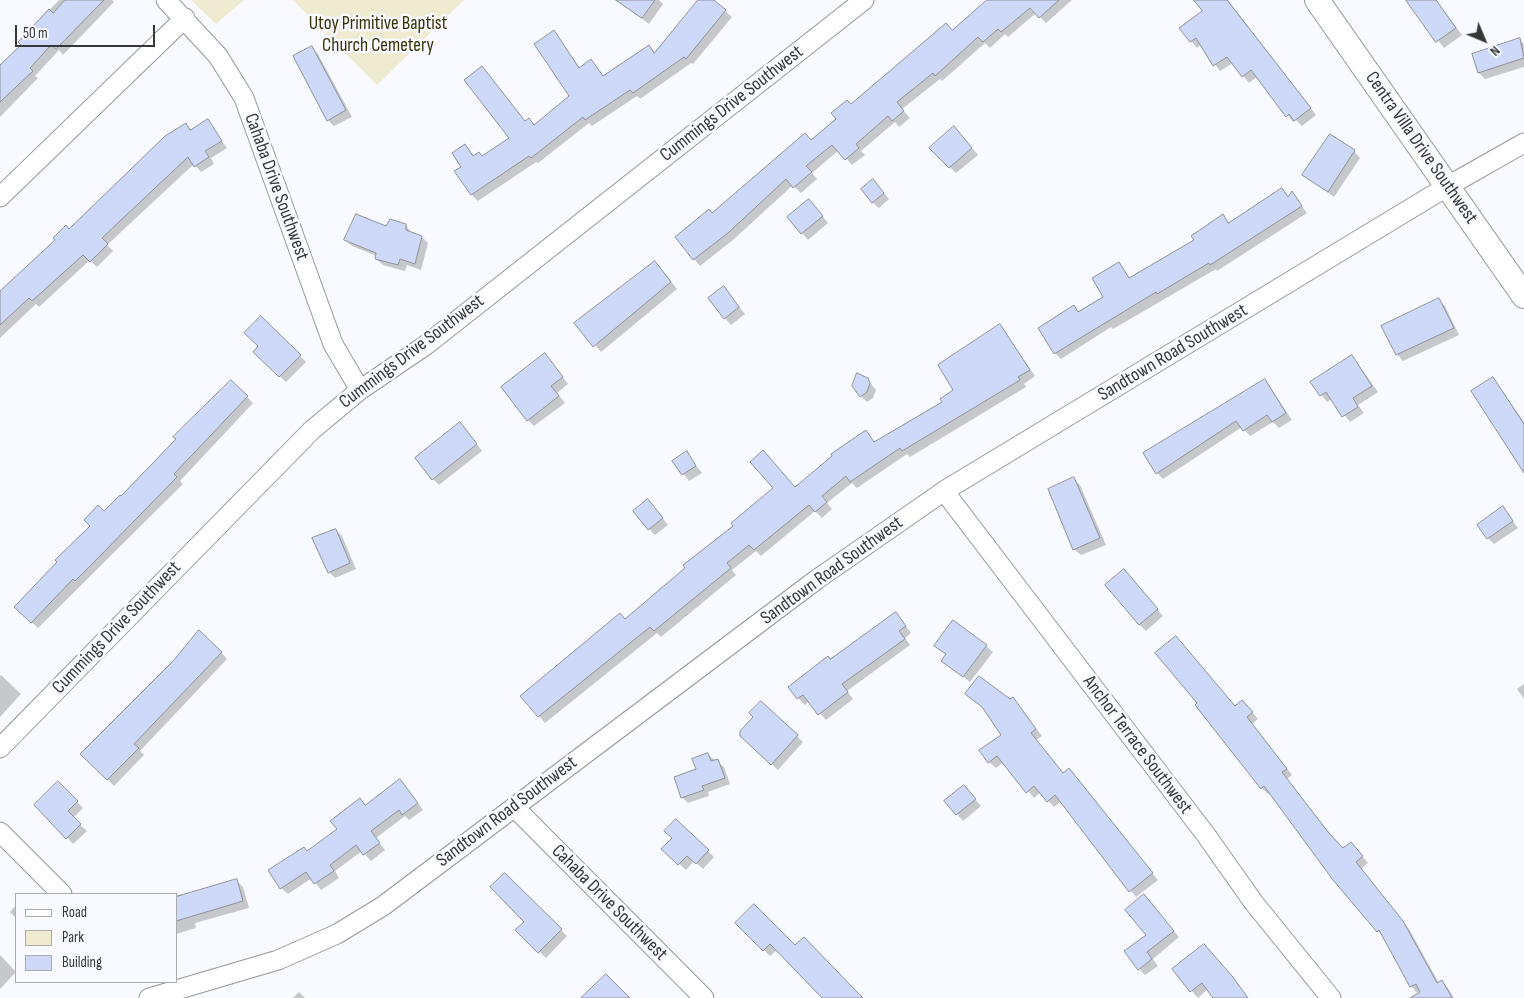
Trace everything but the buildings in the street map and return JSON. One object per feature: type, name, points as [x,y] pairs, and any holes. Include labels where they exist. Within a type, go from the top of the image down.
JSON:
[{"type":"street","name":"Cahaba Drive Southwest","points":[[166,0],[185,18],[218,56],[244,98],[333,344],[360,390]]},
{"type":"street","name":"Centra Villa Drive Southwest","points":[[1317,0],[1524,296]]},
{"type":"street","name":"Cummings Drive Southwest","points":[[0,748],[312,430],[360,390],[426,345],[855,3]]},
{"type":"street","points":[[0,197],[185,18]]},
{"type":"street","name":"Sandtown Road Southwest","points":[[157,993],[278,960],[337,934],[383,906],[816,580],[944,491],[1448,186],[1524,143]]},
{"type":"street","name":"Anchor Terrace Southwest","points":[[944,491],[1200,828],[1254,903],[1331,998]]},
{"type":"street","name":"Cahaba Drive Southwest","points":[[514,807],[704,998]]},
{"type":"street","points":[[0,832],[61,893]]},
{"type":"green space","points":[[191,0],[244,0],[216,24]]},
{"type":"green space","name":"Utoy Primitive Baptist Church Cemetery","points":[[293,0],[464,0],[377,85]]}]
